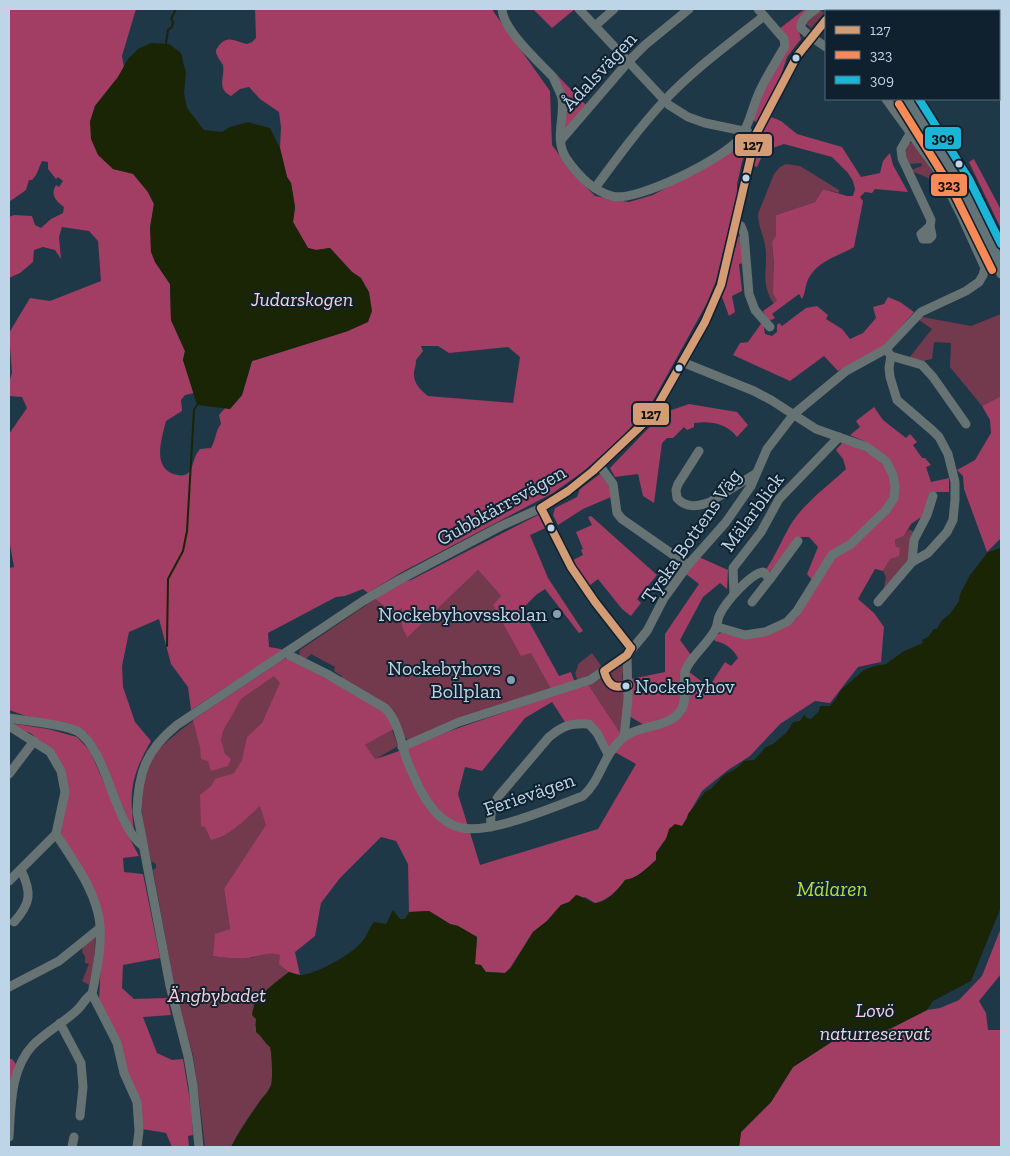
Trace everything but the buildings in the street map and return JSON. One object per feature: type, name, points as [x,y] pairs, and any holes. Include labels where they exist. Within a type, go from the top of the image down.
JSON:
[{"type":"main road","points":[[908,100],[975,207],[1001,255]]},
{"type":"main road","points":[[916,100],[955,162],[1000,269]]},
{"type":"street","points":[[502,9],[502,15],[509,28],[553,77],[558,87],[562,105],[560,131],[564,156],[582,178],[595,188],[614,197],[625,197],[641,193],[689,172],[733,146],[744,131],[758,94],[785,46],[784,39],[761,12],[665,100],[636,133],[595,188]]},
{"type":"street","points":[[579,9],[665,100],[688,117],[705,123],[756,134]]},
{"type":"street","points":[[595,26],[614,9]]},
{"type":"street","name":"Ådalsvägen","points":[[561,140],[628,62],[645,45],[689,9]]},
{"type":"street","points":[[816,9],[801,23],[803,30],[825,46]]},
{"type":"street","name":"Gubbkärrsvägen","points":[[199,1147],[188,1056],[170,986],[137,812],[137,792],[144,763],[156,745],[177,725],[363,601],[501,526],[540,508],[568,491],[645,422],[659,403],[705,322],[721,285],[756,134],[797,56],[825,21]]},
{"type":"street","points":[[887,100],[941,175],[984,266],[1000,269]]},
{"type":"street","points":[[911,132],[901,149],[902,158],[932,220],[930,226]]},
{"type":"street","points":[[736,223],[741,226],[744,234],[749,294],[752,304],[770,327]]},
{"type":"street","name":"Tyska Bottens Väg","points":[[402,747],[459,722],[590,680],[629,652],[646,631],[664,598],[688,565],[726,522],[751,486],[767,449],[794,414],[846,371],[888,352],[921,312],[966,292],[979,282],[983,275],[984,266]]},
{"type":"street","points":[[878,602],[912,562],[928,553],[947,532],[953,520],[955,482],[948,454],[939,437],[897,400],[890,377],[888,352],[922,365],[933,377],[966,424]]},
{"type":"street","points":[[682,362],[754,392],[816,428],[867,447],[886,461],[893,474],[895,487],[894,498],[886,510],[851,544],[832,555],[788,622],[765,632],[746,636],[716,628]]},
{"type":"street","name":"Mälarblick","points":[[734,594],[733,568],[761,532],[779,499],[839,437]]},
{"type":"street","points":[[699,451],[676,490],[676,498],[686,505],[701,505],[710,502],[755,474]]},
{"type":"street","points":[[599,465],[612,484],[617,513],[622,519],[688,565]]},
{"type":"street","points":[[912,562],[914,540],[927,515],[933,496]]},
{"type":"street","points":[[540,508],[571,568],[629,652],[628,699],[624,737]]},
{"type":"street","points":[[752,602],[798,541]]},
{"type":"street","name":"Ferievägen","points":[[285,653],[327,674],[385,708],[392,715],[402,747],[415,778],[429,805],[438,814],[456,826],[473,829],[491,827],[583,796],[592,788],[608,754],[624,737],[676,718],[683,707],[686,670],[716,628],[721,612],[732,600],[734,594],[757,573],[763,572],[770,579]]},
{"type":"street","points":[[9,718],[77,731],[95,753],[129,829],[143,846]]},
{"type":"street","points":[[491,827],[490,814],[493,804],[559,729],[574,723],[589,724],[597,733],[608,754]]},
{"type":"street","points":[[9,726],[50,752],[61,770],[65,792],[56,834],[9,881]]},
{"type":"street","points":[[9,774],[34,741]]},
{"type":"street","points":[[9,1138],[12,1091],[25,1056],[33,1045],[76,1011],[92,994],[98,967],[100,928],[93,897],[81,872],[56,834]]},
{"type":"street","points":[[14,922],[27,905],[27,882],[21,870]]},
{"type":"street","points":[[9,987],[59,961],[100,928]]},
{"type":"street","points":[[92,994],[117,1043],[124,1073],[137,1102],[140,1131],[137,1147]]},
{"type":"street","points":[[60,1023],[81,1063],[83,1087],[80,1116]]},
{"type":"street","points":[[72,1147],[74,1137]]},
{"type":"green space","points":[[820,9],[824,13],[811,28],[805,23]]},
{"type":"green space","points":[[893,100],[900,100],[909,115],[906,117]]},
{"type":"green space","points":[[921,129],[944,167],[942,171],[917,132]]},
{"type":"green space","points":[[913,142],[938,180],[930,183],[928,178],[911,170],[922,166],[921,163],[910,164],[907,159],[908,144]]},
{"type":"green space","points":[[786,164],[800,166],[839,190],[839,193],[823,189],[815,202],[776,215],[776,235],[772,242],[777,302],[774,304],[767,289],[766,253],[758,214],[774,174],[780,167]]},
{"type":"green space","points":[[947,177],[958,192],[987,249],[981,251]]},
{"type":"green space","points":[[978,194],[981,195],[1001,237],[1001,242]]},
{"type":"green space","points":[[1001,314],[1001,396],[982,406],[950,367],[951,343],[934,342],[932,359],[923,361],[909,358],[932,329],[919,320],[922,317],[971,326]]},
{"type":"green space","points":[[909,529],[915,533],[911,556],[885,588],[886,577],[883,571],[896,547],[895,540],[904,536]]},
{"type":"green space","points":[[478,570],[501,596],[552,691],[408,740],[340,680],[342,676],[334,671],[335,667],[311,654],[305,660],[299,656],[300,650],[375,599],[392,614],[402,608],[402,627],[407,638]]},
{"type":"green space","points":[[592,653],[602,667],[578,682],[575,673],[578,664]]},
{"type":"green space","name":"Ängbybadet","points":[[281,663],[365,745],[392,730],[398,746],[371,762],[224,889],[230,929],[213,956],[249,958],[267,954],[280,955],[289,972],[253,1005],[256,1019],[255,1026],[271,1050],[272,1082],[270,1087],[248,1118],[231,1147],[205,1147],[193,1055],[177,1000],[153,870],[156,868],[156,864],[151,861],[144,825],[143,789],[149,766],[161,747],[203,714]]},
{"type":"green space","points":[[617,666],[623,666],[622,678],[624,682],[618,685],[613,683],[609,675]]},
{"type":"green space","points":[[601,679],[611,689],[617,691],[625,690],[621,734],[588,684]]},
{"type":"green space","points":[[95,937],[94,968],[89,985],[82,981],[89,964],[85,963],[85,956],[82,952],[83,945]]},
{"type":"shaded area","name":"Judarskogen","points":[[9,9],[136,9],[122,56],[124,67],[95,106],[90,122],[113,169],[133,173],[148,192],[154,204],[150,228],[155,262],[170,284],[171,320],[185,351],[183,360],[194,393],[185,395],[181,400],[182,411],[166,421],[160,451],[162,465],[173,474],[183,475],[190,471],[200,449],[211,448],[221,424],[219,415],[225,408],[230,409],[242,395],[252,361],[348,331],[361,278],[352,272],[330,248],[316,250],[308,248],[293,222],[295,207],[291,183],[287,177],[280,148],[281,127],[279,112],[260,99],[249,87],[240,89],[231,96],[226,93],[222,86],[223,65],[217,56],[216,50],[224,41],[235,40],[247,44],[256,38],[255,9],[493,9],[550,91],[552,145],[575,176],[595,196],[629,202],[653,195],[726,155],[744,138],[747,137],[750,142],[742,162],[737,184],[737,194],[716,281],[707,303],[649,408],[619,440],[584,471],[553,493],[402,572],[368,593],[363,589],[345,596],[336,597],[268,633],[269,647],[281,649],[281,651],[191,710],[188,687],[171,664],[159,619],[129,632],[122,666],[123,687],[135,722],[151,741],[139,764],[133,784],[134,831],[98,748],[87,733],[71,724],[26,716],[9,710],[9,568],[14,567],[9,539],[9,434],[27,408],[22,397],[9,396],[9,382],[12,373],[9,333],[30,298],[50,301],[101,281],[98,241],[89,231],[62,227],[59,237],[61,259],[55,250],[43,247],[34,250],[33,262],[20,273],[9,278],[9,217],[14,215],[32,216],[35,225],[41,228],[51,219],[63,213],[64,207],[56,200],[54,189],[56,185],[59,187],[63,181],[58,177],[56,179],[48,169],[48,162],[42,161],[36,175],[32,180],[29,180],[26,190],[9,202]],"holes":[[[421,346],[438,346],[449,353],[508,347],[520,357],[513,403],[428,396],[416,383],[414,372],[416,360],[423,351]]]},
{"type":"shaded area","points":[[533,9],[575,9],[552,28]]},
{"type":"shaded area","points":[[805,9],[811,9],[798,28],[801,39],[787,57],[780,78],[757,123],[751,118],[760,95],[789,44],[779,29]]},
{"type":"shaded area","points":[[857,9],[978,10],[858,10]]},
{"type":"shaded area","points":[[556,74],[586,105],[564,133]]},
{"type":"shaded area","points":[[771,117],[781,121],[797,134],[842,147],[861,177],[880,173],[883,161],[890,153],[893,165],[908,192],[875,189],[872,193],[865,192],[860,197],[863,201],[854,247],[819,266],[808,279],[802,299],[799,294],[772,314],[775,318],[771,320],[767,319],[763,311],[777,301],[773,293],[774,264],[772,242],[776,235],[776,215],[815,202],[823,189],[853,196],[855,189],[848,173],[832,157],[784,144],[770,149],[763,154],[757,167],[753,165],[761,134]]},
{"type":"shaded area","points":[[974,159],[1001,210],[1001,229],[969,162]]},
{"type":"shaded area","points":[[740,236],[744,263],[739,264],[742,291],[732,296],[735,312],[729,316],[722,297],[738,237]]},
{"type":"shaded area","points":[[888,297],[900,302],[914,312],[885,345],[838,371],[824,356],[790,381],[733,355],[740,343],[748,342],[763,321],[765,334],[772,336],[777,332],[777,325],[779,323],[782,326],[806,308],[817,306],[828,315],[826,319],[842,329],[850,339],[863,333],[876,318],[873,307],[884,304]]},
{"type":"shaded area","points":[[1001,396],[1001,538],[987,552],[964,489],[963,476],[957,470],[975,460],[991,433],[990,420],[982,406]]},
{"type":"shaded area","points":[[689,404],[737,412],[748,425],[737,437],[733,432],[718,424],[694,423],[694,427],[687,430],[684,427],[673,438],[667,438],[662,443],[654,503],[643,496],[638,474],[615,477],[610,468],[663,413]]},
{"type":"shaded area","points":[[874,407],[883,420],[906,438],[910,434],[917,442],[913,445],[922,458],[925,458],[931,465],[926,467],[931,482],[949,478],[949,492],[933,492],[924,515],[911,524],[904,536],[895,540],[896,547],[900,548],[899,556],[890,559],[883,571],[875,569],[858,599],[874,613],[884,627],[881,662],[858,667],[830,703],[815,701],[780,724],[750,756],[728,770],[702,791],[682,826],[669,834],[656,853],[656,860],[646,869],[638,875],[625,880],[619,888],[600,902],[595,903],[585,897],[561,905],[547,921],[533,932],[505,973],[486,972],[475,964],[477,937],[429,911],[409,912],[408,864],[396,841],[381,837],[340,878],[321,903],[315,936],[295,952],[300,975],[289,972],[279,964],[280,955],[276,954],[238,959],[213,956],[215,934],[230,929],[224,889],[266,825],[260,806],[231,831],[211,840],[205,827],[201,826],[200,795],[211,786],[215,779],[234,773],[242,760],[247,737],[262,723],[280,683],[274,676],[241,699],[223,731],[221,740],[225,754],[231,759],[228,766],[211,771],[208,761],[201,759],[193,720],[284,659],[289,659],[382,708],[395,727],[365,745],[375,759],[438,735],[588,684],[621,734],[644,725],[629,716],[631,679],[665,672],[665,634],[699,584],[686,574],[699,557],[728,570],[727,589],[720,583],[703,597],[680,640],[691,655],[684,668],[709,687],[725,662],[731,666],[738,658],[729,647],[715,641],[714,638],[717,635],[724,633],[738,637],[747,636],[790,624],[797,618],[834,558],[886,515],[897,482],[868,443],[850,435],[860,427],[856,421]],"holes":[[[552,702],[567,725],[589,724],[613,751],[636,764],[598,829],[480,865],[458,794],[465,767],[482,771],[525,718]]]},
{"type":"shaded area","points":[[843,442],[855,446],[876,458],[890,475],[892,485],[890,496],[883,509],[813,581],[807,574],[818,547],[809,537],[798,537],[769,572],[765,571],[796,516],[846,469],[843,459],[836,450]]},
{"type":"shaded area","points":[[600,474],[609,486],[611,497],[583,509],[558,525],[553,515],[555,508],[577,497],[580,489]]},
{"type":"shaded area","points":[[540,514],[548,527],[530,535],[548,578],[583,631],[579,633],[545,589],[522,609],[559,676],[571,672],[575,683],[552,691],[531,653],[521,656],[493,605],[501,596],[478,570],[407,638],[402,627],[402,608],[393,614],[375,599],[402,582],[411,580]]},
{"type":"shaded area","points":[[591,516],[657,575],[637,599],[641,603],[631,616],[622,609],[598,579],[589,586],[578,571],[573,560],[583,555],[581,550],[583,549],[576,532],[592,525],[588,517]]},
{"type":"shaded area","points":[[15,724],[48,729],[77,737],[90,751],[123,826],[139,856],[123,858],[124,872],[143,874],[160,958],[123,965],[122,988],[134,999],[167,998],[171,1015],[143,1017],[157,1053],[172,1060],[183,1059],[191,1107],[193,1135],[188,1136],[189,1147],[172,1147],[166,1133],[142,1129],[115,1031],[99,999],[103,927],[71,852],[61,834],[62,820],[69,793],[51,750],[30,733],[14,727]]},
{"type":"shaded area","points":[[1001,928],[1001,974],[979,1001],[986,1013],[988,1030],[1001,1030],[1001,1147],[739,1147],[741,1132],[771,1102],[793,1067],[836,1039],[872,1038],[927,1010],[940,1008],[959,1000],[982,976]]},
{"type":"shaded area","points":[[9,1059],[12,1059],[16,1064],[9,1091]]},
{"type":"water","points":[[151,43],[169,44],[181,53],[186,73],[184,93],[187,108],[204,130],[222,132],[230,127],[248,122],[270,128],[280,148],[287,177],[291,183],[295,207],[293,222],[308,248],[316,250],[330,248],[352,272],[361,278],[369,292],[372,311],[368,322],[348,331],[252,361],[242,395],[230,409],[197,405],[183,360],[185,351],[171,320],[170,284],[155,262],[151,252],[150,228],[154,204],[148,192],[133,174],[113,169],[98,155],[91,139],[90,122],[95,106],[118,77],[128,59],[138,49]]},
{"type":"water","name":"Mälaren","points":[[1001,548],[1001,907],[971,981],[933,1001],[927,1010],[872,1038],[836,1039],[793,1067],[771,1102],[741,1132],[739,1147],[231,1147],[271,1085],[270,1047],[256,1032],[256,1019],[252,1015],[256,1002],[278,980],[289,972],[299,975],[315,972],[342,958],[362,942],[374,922],[386,924],[393,910],[400,919],[405,919],[409,912],[429,911],[450,924],[458,926],[477,937],[475,964],[481,965],[486,972],[505,973],[511,968],[533,932],[547,921],[561,905],[569,902],[576,895],[594,903],[603,901],[616,891],[625,880],[638,875],[656,860],[656,853],[666,839],[669,829],[675,824],[682,826],[688,814],[705,792],[711,789],[724,775],[737,768],[744,761],[754,760],[766,747],[773,744],[787,732],[793,722],[800,721],[804,715],[811,719],[819,711],[820,706],[830,706],[841,690],[864,670],[886,664],[904,651],[923,643],[922,640],[928,637],[934,629],[937,629],[942,620],[950,614],[959,601],[960,594],[970,575],[988,552]]},
{"type":"waterway","points":[[166,43],[168,30],[172,27],[173,22],[171,19],[176,9]]},
{"type":"waterway","points":[[167,646],[168,579],[183,551],[187,531],[194,410],[197,405]]},
{"type":"transit line","name":"127","points":[[541,508],[568,491],[593,471],[645,422],[659,403],[705,322],[721,285],[756,134],[797,56],[825,21]]},
{"type":"transit line","name":"309","points":[[920,100],[969,179],[1001,244]]},
{"type":"transit line","name":"323","points":[[899,104],[952,189],[992,270]]},
{"type":"transit line","name":"127","points":[[541,508],[571,567],[595,602],[631,648]]},
{"type":"transit line","name":"127","points":[[628,685],[619,687],[612,685],[607,680],[604,671],[627,655],[631,648]]},
{"type":"place","name":"Nockebyhovsskolan","points":[[557,614]]},
{"type":"place","name":"Nockebyhovs Bollplan","points":[[511,680]]},
{"type":"place","name":"Nockebyhov","points":[[626,686]]},
{"type":"park label","name":"Lovö naturreservat","points":[[875,1022]]}]
